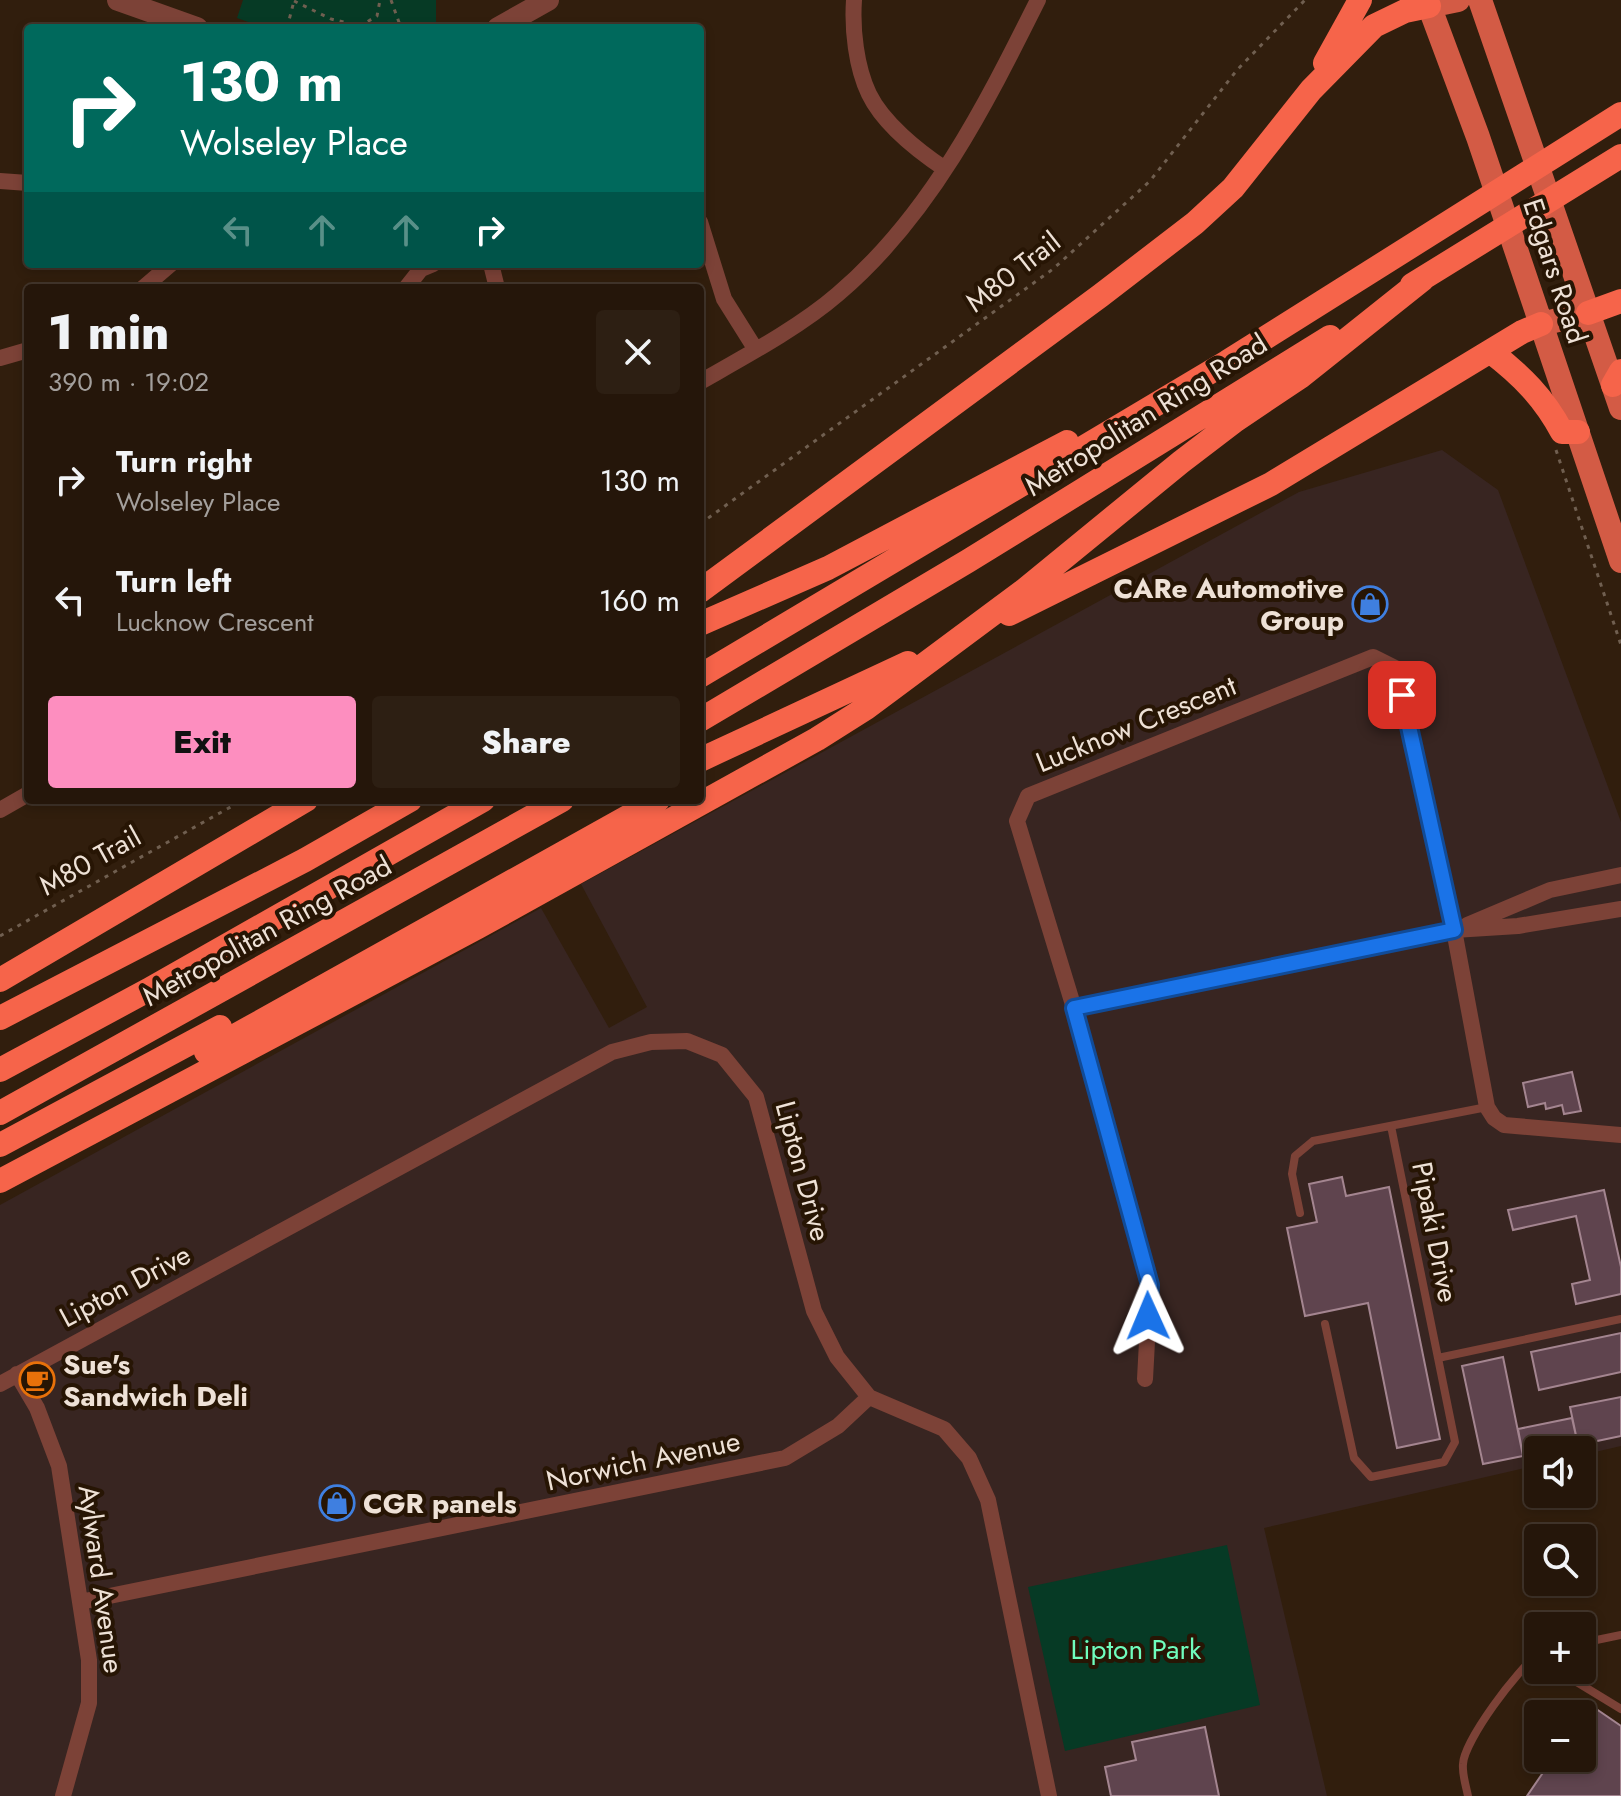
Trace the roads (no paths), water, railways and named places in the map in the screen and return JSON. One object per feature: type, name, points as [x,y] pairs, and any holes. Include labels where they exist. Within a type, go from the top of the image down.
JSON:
[{"type":"highway","points":[[1311,90],[1360,0]]},
{"type":"highway","points":[[704,588],[1089,305],[1195,223],[1233,188],[1311,90],[1374,26],[1428,3]]},
{"type":"highway","name":"Metropolitan Ring Road","points":[[704,674],[1227,362],[1621,114]]},
{"type":"highway","name":"Metropolitan Ring Road","points":[[704,718],[968,561],[1621,156]]},
{"type":"highway","points":[[704,802],[866,708],[1022,592],[1236,420],[1300,377],[1423,279]]},
{"type":"highway","points":[[1588,313],[1621,301]]},
{"type":"highway","points":[[704,758],[832,700],[1271,484],[1524,331],[1541,324]]},
{"type":"highway","points":[[1491,352],[1519,374],[1541,398],[1562,432],[1578,432]]},
{"type":"highway","points":[[704,622],[828,568],[1032,459],[1227,362]]},
{"type":"highway","points":[[704,773],[832,700]]},
{"type":"highway","points":[[0,980],[299,804]]},
{"type":"highway","points":[[0,1018],[316,855],[403,804]]},
{"type":"highway","name":"Metropolitan Ring Road","points":[[0,1070],[150,989],[476,804]]},
{"type":"highway","name":"Metropolitan Ring Road","points":[[0,1113],[555,804]]},
{"type":"highway","points":[[0,1145],[171,1055],[621,804]]},
{"type":"highway","points":[[0,1165],[651,804]]},
{"type":"highway","points":[[0,1181],[478,927],[700,804]]},
{"type":"highway","points":[[0,1026],[64,986]]},
{"type":"main road","points":[[1428,3],[1458,0]]},
{"type":"main road","name":"Edgars Road","points":[[1480,0],[1588,313],[1618,388]]},
{"type":"main road","name":"Edgars Road","points":[[1428,3],[1478,137],[1621,561]]},
{"type":"main road","points":[[1541,324],[1588,313]]},
{"type":"street","points":[[118,0],[186,24]]},
{"type":"street","points":[[504,24],[548,0]]},
{"type":"street","points":[[854,0],[854,39],[869,94],[900,134],[945,169]]},
{"type":"street","points":[[704,380],[756,350],[837,295],[899,234],[988,101],[1038,0]]},
{"type":"street","points":[[0,181],[24,183]]},
{"type":"street","points":[[704,235],[724,299],[756,350]]},
{"type":"street","points":[[148,284],[166,268]]},
{"type":"street","points":[[409,284],[423,268]]},
{"type":"street","points":[[0,358],[24,351]]},
{"type":"street","name":"Lucknow Crescent","points":[[1145,1379],[1150,1285],[1074,1008],[1017,821],[1028,796],[1373,657],[1395,668],[1454,930]]},
{"type":"street","points":[[0,810],[24,796]]},
{"type":"street","points":[[1454,930],[1550,890],[1621,875]]},
{"type":"street","points":[[1074,1008],[1454,930],[1518,926],[1621,909]]},
{"type":"street","points":[[1454,930],[1487,1107],[1494,1118],[1504,1125],[1621,1135]]},
{"type":"street","name":"Lipton Drive","points":[[0,1384],[612,1052],[651,1042],[687,1041],[722,1055],[756,1097],[814,1311],[837,1357],[869,1397],[944,1429],[969,1458],[988,1500],[1049,1796]]},
{"type":"street","name":"Aylward Avenue","points":[[17,1374],[37,1408],[59,1466],[89,1660],[89,1703],[63,1796]]},
{"type":"street","name":"Norwich Avenue","points":[[80,1602],[785,1458],[838,1426],[869,1397]]},
{"type":"lane","name":"Pipaki Drive","points":[[1325,1324],[1354,1458],[1371,1477],[1444,1462],[1455,1442],[1391,1126],[1487,1107]]},
{"type":"lane","points":[[1300,1213],[1292,1174],[1295,1156],[1313,1141],[1391,1126]]},
{"type":"lane","points":[[1438,1358],[1621,1319]]},
{"type":"lane","points":[[1596,1640],[1621,1635]]},
{"type":"lane","points":[[1468,1796],[1462,1765],[1467,1746],[1524,1667]]},
{"type":"lane","points":[[1580,1684],[1621,1709]]},
{"type":"place","name":"CARe Automotive Group","points":[[1370,604]]},
{"type":"place","name":"Sue's Sandwich Deli","points":[[37,1380]]},
{"type":"place","name":"CGR panels","points":[[337,1503]]},
{"type":"park label","name":"Lipton Park","points":[[1136,1649]]}]
